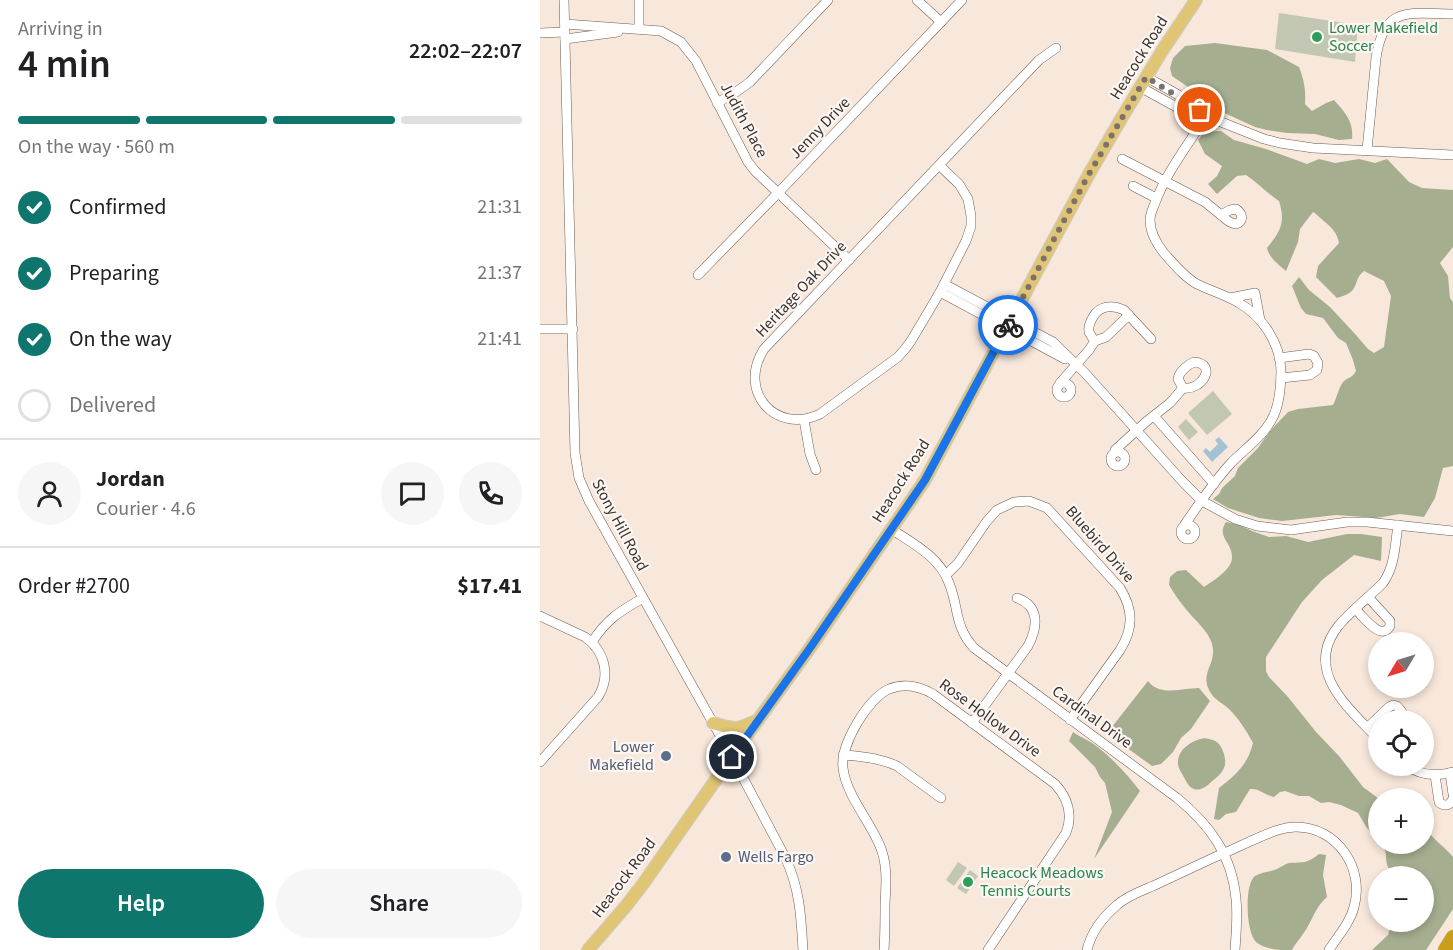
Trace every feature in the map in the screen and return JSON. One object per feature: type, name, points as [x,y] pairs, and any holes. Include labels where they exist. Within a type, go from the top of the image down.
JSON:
[{"type":"highway","points":[[1445,950],[1453,937]]},
{"type":"main road","name":"Heacock Road","points":[[588,950],[643,884],[810,648],[932,468],[1089,174],[1143,82],[1196,0]]},
{"type":"main road","points":[[713,723],[738,729],[759,719]]},
{"type":"street","name":"Stony Hill Road","points":[[564,0],[575,453],[579,478],[589,501],[775,836],[792,872],[799,898],[803,950]]},
{"type":"street","points":[[639,0],[639,29]]},
{"type":"street","points":[[717,103],[750,82],[828,0]]},
{"type":"street","points":[[917,0],[941,22]]},
{"type":"street","name":"Jenny Drive","points":[[698,275],[962,0]]},
{"type":"street","points":[[1367,150],[1376,58],[1382,34],[1390,22],[1409,13],[1453,14]]},
{"type":"street","name":"Judith Place","points":[[565,32],[639,29]]},
{"type":"street","name":"Judith Place","points":[[565,32],[639,29],[661,31],[686,46],[748,162],[849,260]]},
{"type":"street","points":[[540,33],[565,32]]},
{"type":"street","name":"Heritage Oak Drive","points":[[804,420],[796,421],[782,417],[763,403],[755,383],[755,376],[758,361],[764,349],[1039,60],[1056,48]]},
{"type":"street","points":[[1143,82],[1180,109],[1280,143],[1313,148],[1453,155]]},
{"type":"street","points":[[1185,524],[1232,462],[1258,438],[1267,426],[1276,407],[1281,378],[1279,358],[1271,336],[1260,320],[1230,298],[1190,279],[1158,246],[1152,232],[1150,222],[1156,198],[1177,159],[1206,116]]},
{"type":"street","points":[[1122,159],[1205,202],[1221,215]]},
{"type":"street","points":[[816,470],[810,454],[804,420],[832,407],[898,357],[911,341],[966,241],[971,226],[970,206],[959,184],[939,165]]},
{"type":"street","points":[[1133,186],[1156,198]]},
{"type":"street","points":[[942,288],[1009,324],[1053,342],[1202,501],[1235,519],[1271,528],[1299,530],[1347,522],[1367,522],[1453,531]]},
{"type":"street","points":[[1230,298],[1255,293],[1260,320]]},
{"type":"street","points":[[1095,340],[1089,330],[1089,325],[1097,311],[1104,307],[1119,307],[1151,339]]},
{"type":"street","points":[[1060,383],[1077,365],[1095,340],[1106,337],[1129,315]]},
{"type":"street","points":[[540,329],[573,329]]},
{"type":"street","points":[[1279,358],[1309,354],[1314,356],[1318,363],[1317,370],[1310,375],[1281,378]]},
{"type":"street","points":[[1115,450],[1176,398],[1183,388]]},
{"type":"street","points":[[1154,416],[1214,484]]},
{"type":"street","name":"Bluebird Drive","points":[[946,575],[958,563],[997,510],[1014,502],[1029,501],[1047,508],[1120,588],[1128,603],[1130,613],[1127,637],[1070,720]]},
{"type":"street","points":[[1368,727],[1337,695],[1326,668],[1327,653],[1330,640],[1340,624],[1383,583],[1391,570],[1398,525]]},
{"type":"street","name":"Cardinal Drive","points":[[891,529],[935,561],[946,575],[953,593],[959,625],[969,643],[983,656],[1193,811],[1208,828],[1224,854],[1231,873],[1236,899],[1235,950]]},
{"type":"street","points":[[1355,609],[1378,631],[1384,633],[1388,631],[1390,621],[1368,597]]},
{"type":"street","points":[[592,642],[613,616],[643,598]]},
{"type":"street","points":[[972,723],[1029,646],[1035,620],[1026,602],[1017,598]]},
{"type":"street","points":[[540,616],[592,642],[600,652],[605,668],[602,691],[540,762]]},
{"type":"street","name":"Rose Hollow Drive","points":[[843,755],[850,736],[873,702],[885,691],[898,686],[910,686],[927,691],[1055,784],[1066,799],[1069,810],[1066,833],[988,950]]},
{"type":"street","points":[[1386,710],[1393,705],[1400,710]]},
{"type":"street","points":[[884,950],[885,861],[873,830],[847,785],[843,755],[890,762],[941,798]]},
{"type":"street","points":[[1452,773],[1453,796],[1451,803],[1443,805],[1438,802],[1434,775],[1452,773]]},
{"type":"street","points":[[1086,950],[1102,921],[1121,902],[1277,830],[1296,827],[1323,833],[1346,852],[1354,869],[1357,895],[1355,905],[1350,918],[1329,950]]},
{"type":"green space","name":"Lower Makefield Soccer","points":[[1279,13],[1358,25],[1355,62],[1275,49]]},
{"type":"green space","points":[[1215,43],[1267,50],[1299,67],[1304,85],[1305,104],[1312,111],[1334,100],[1350,122],[1352,139],[1339,140],[1315,134],[1287,133],[1255,127],[1218,110],[1172,76],[1170,68],[1173,58],[1185,46]]},
{"type":"green space","points":[[1221,131],[1234,140],[1307,164],[1319,159],[1335,163],[1359,159],[1375,163],[1387,159],[1409,182],[1422,188],[1453,190],[1453,247],[1440,263],[1448,276],[1450,298],[1453,302],[1453,466],[1443,468],[1435,498],[1424,517],[1400,514],[1376,518],[1336,515],[1282,521],[1259,518],[1228,508],[1213,499],[1288,412],[1333,405],[1343,383],[1356,371],[1346,343],[1338,338],[1323,318],[1306,314],[1301,308],[1292,286],[1299,277],[1309,290],[1330,307],[1374,353],[1384,347],[1391,296],[1384,281],[1364,271],[1351,292],[1337,298],[1316,277],[1318,266],[1339,243],[1332,229],[1313,212],[1300,229],[1298,242],[1286,271],[1275,261],[1267,248],[1282,221],[1279,201],[1246,175],[1237,176],[1217,194],[1208,184],[1217,176],[1222,166],[1205,154],[1198,140],[1204,132]]},
{"type":"green space","points":[[1213,391],[1232,414],[1207,435],[1188,413]]},
{"type":"green space","points":[[1186,419],[1198,432],[1189,440],[1178,427]]},
{"type":"green space","points":[[1226,522],[1269,537],[1286,536],[1308,542],[1347,534],[1382,537],[1381,561],[1354,555],[1322,580],[1302,602],[1266,657],[1266,671],[1269,677],[1368,791],[1368,829],[1358,813],[1341,805],[1321,803],[1309,796],[1299,796],[1285,791],[1274,797],[1250,789],[1236,812],[1226,814],[1219,820],[1214,819],[1219,788],[1241,768],[1253,743],[1236,717],[1209,690],[1206,679],[1213,655],[1210,638],[1169,585],[1170,577],[1177,571],[1186,570],[1204,587],[1226,570],[1232,557],[1223,527]]},
{"type":"green space","points":[[1148,681],[1158,689],[1165,690],[1199,688],[1210,701],[1173,752],[1161,764],[1152,766],[1108,732]]},
{"type":"green space","points":[[1073,732],[1107,755],[1140,791],[1094,859],[1112,812],[1105,783],[1095,767],[1069,741]]},
{"type":"green space","points":[[1205,738],[1220,745],[1224,753],[1225,765],[1221,773],[1208,784],[1196,789],[1187,783],[1178,761],[1187,745]]},
{"type":"green space","points":[[1434,838],[1453,857],[1453,909],[1426,950],[1372,950],[1389,932],[1434,932],[1434,866],[1388,866],[1386,854],[1434,854]]},
{"type":"green space","points":[[1319,854],[1326,855],[1323,875],[1327,897],[1319,905],[1292,950],[1278,950],[1260,945],[1253,937],[1248,919],[1251,881],[1260,874],[1289,863],[1308,861]]},
{"type":"green space","name":"Heacock Meadows Tennis Courts","points":[[958,862],[967,868],[954,886],[946,880]]},
{"type":"green space","name":"Heacock Meadows Tennis Courts","points":[[970,870],[978,876],[966,894],[957,888]]},
{"type":"water","points":[[1219,437],[1228,447],[1212,462],[1203,451],[1206,448],[1210,452],[1218,444],[1215,440]]},
{"type":"way so far","points":[[1008,325],[1089,174],[1146,77],[1184,98],[1200,110]]},
{"type":"place","name":"Lower Makefield Soccer","points":[[1317,37]]},
{"type":"place","name":"Lower Makefield","points":[[666,756]]},
{"type":"place","name":"Wells Fargo","points":[[726,857]]},
{"type":"place","name":"Heacock Meadows Tennis Courts","points":[[968,882]]},
{"type":"route","points":[[732,757],[925,480],[1008,325]]}]
